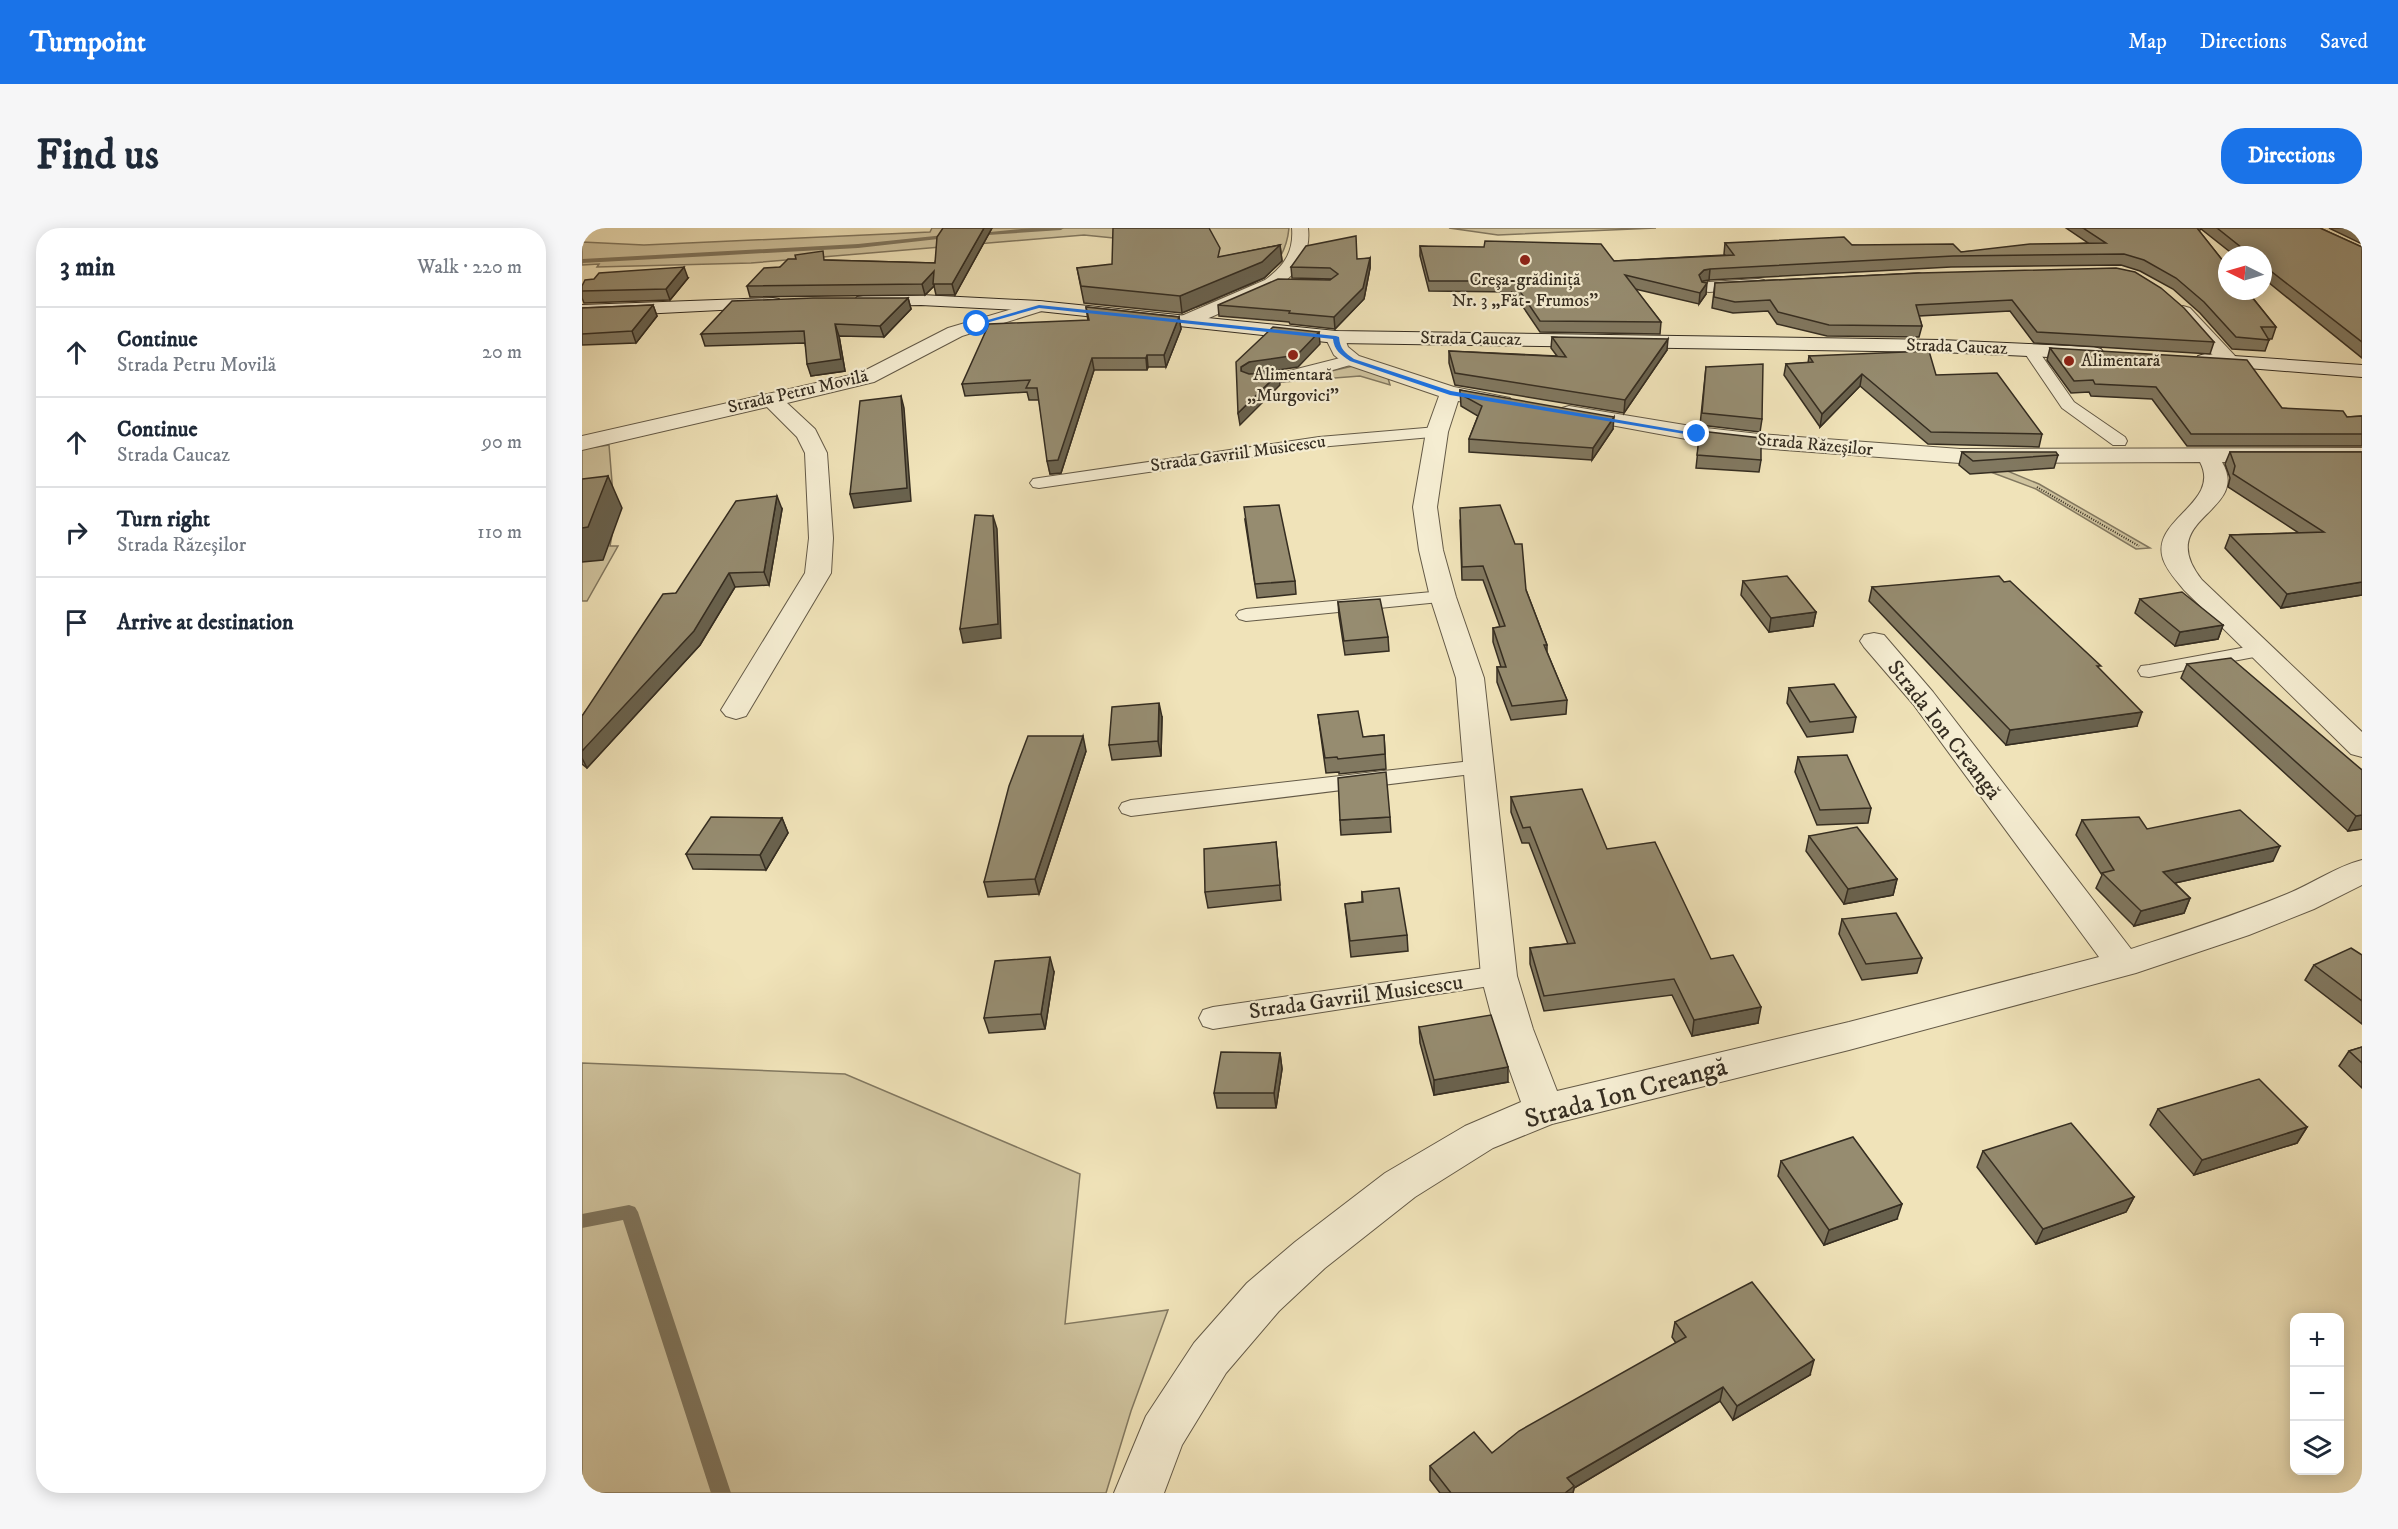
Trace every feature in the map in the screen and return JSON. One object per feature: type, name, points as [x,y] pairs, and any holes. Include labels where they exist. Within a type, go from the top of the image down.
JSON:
[{"type":"street","points":[[1186,321],[1271,284],[1290,268],[1299,253],[1302,238],[1300,228]]},
{"type":"street","points":[[1709,287],[1777,283]]},
{"type":"street","name":"Strada Caucaz","points":[[848,301],[921,300],[1039,306],[1336,337],[2030,349],[2112,354]]},
{"type":"street","points":[[2172,300],[2229,361]]},
{"type":"street","points":[[582,311],[793,303]]},
{"type":"street","name":"Strada Petru Movilă","points":[[582,443],[867,378],[955,332],[1039,306]]},
{"type":"street","points":[[1336,337],[1336,345],[1352,360],[1450,393],[1525,405]]},
{"type":"street","points":[[2182,358],[2362,371]]},
{"type":"street","points":[[1450,393],[1437,432],[1425,507],[1431,550],[1443,597],[1470,678],[1499,976],[1514,1029],[1544,1110]]},
{"type":"street","points":[[736,711],[818,573],[820,537],[816,453],[807,434],[771,399]]},
{"type":"street","name":"Strada Răzeșilor","points":[[1546,408],[1728,437],[1960,456],[2362,455]]},
{"type":"street","points":[[2208,456],[2216,474],[2214,492],[2189,519],[2174,542],[2174,555],[2180,568],[2193,585],[2263,650],[2362,748]]},
{"type":"street","name":"Strada Ion Creangă","points":[[1874,641],[1923,698],[2123,964]]},
{"type":"street","name":"Strada Ion Creangă","points":[[1139,1493],[1162,1432],[1210,1358],[1263,1297],[1310,1255],[1400,1185],[1479,1137],[1544,1110],[1850,1036],[2123,964],[2248,922],[2302,901],[2362,871]]},
{"type":"lane","points":[[1271,284],[1295,284]]},
{"type":"lane","points":[[2030,349],[2068,405],[2119,441]]},
{"type":"lane","points":[[1251,381],[1290,376],[1352,360]]},
{"type":"lane","name":"Strada Gavriil Musicescu","points":[[1039,483],[1319,442],[1437,432]]},
{"type":"lane","points":[[1246,615],[1443,597]]},
{"type":"lane","points":[[2150,671],[2263,650]]},
{"type":"lane","points":[[1131,808],[1480,768]]},
{"type":"lane","name":"Strada Gavriil Musicescu","points":[[1213,1018],[1499,976]]},
{"type":"path","points":[[2037,487],[2180,568]]},
{"type":"shaded area","points":[[932,228],[1289,228],[1285,246],[1269,272],[1243,289],[1197,307],[1193,302],[1173,244],[1084,235],[751,263],[597,267],[599,264],[582,265],[582,242],[644,245],[930,232]]},
{"type":"shaded area","points":[[1449,228],[1656,228],[1498,235]]},
{"type":"shaded area","points":[[1353,366],[1388,378],[1390,385],[1360,376],[1283,382]]},
{"type":"shaded area","points":[[609,445],[615,519],[610,546],[618,546],[587,601],[582,601],[582,449]]},
{"type":"shaded area","points":[[1988,463],[2039,484],[2150,548],[2136,549],[2036,489],[1980,468]]},
{"type":"shaded area","points":[[582,1063],[845,1074],[1080,1174],[1065,1324],[1168,1310],[1131,1411],[1106,1493],[582,1493]]},
{"type":"building","points":[[943,228],[984,228],[952,284],[933,284],[934,271],[922,284],[747,286],[764,268],[780,267],[788,259],[796,259],[795,255],[823,251],[824,260],[935,263],[937,237]]},
{"type":"building","points":[[1113,228],[1209,228],[1220,248],[1218,257],[1280,245],[1262,262],[1180,296],[1081,286],[1077,268],[1112,264]]},
{"type":"building","points":[[2083,228],[2197,228],[2218,255],[2218,300],[2254,300],[2276,327],[2261,327],[2269,340],[2236,337],[2204,302],[2176,278],[2144,260],[2124,254],[1953,256],[1710,269],[1704,270],[1699,275],[1702,282],[1707,283],[1700,293],[1625,275],[1661,322],[1540,321],[1513,281],[1429,281],[1420,246],[1484,247],[1485,241],[1601,244],[1614,261],[1734,255],[1725,243],[1844,237],[1852,245],[1953,244],[1961,252],[2030,244],[2106,243]]},
{"type":"building","points":[[2217,228],[2320,228],[2362,247],[2362,342],[2272,272],[2272,246],[2240,246]]},
{"type":"building","points":[[1356,236],[1357,259],[1370,258],[1363,288],[1334,317],[1218,305],[1278,279],[1330,280],[1338,274],[1330,268],[1291,267],[1306,246]]},
{"type":"building","points":[[684,267],[666,289],[582,291],[585,280],[594,279],[599,273]]},
{"type":"building","points":[[2116,268],[2135,272],[2161,288],[2184,308],[2214,342],[2037,332],[2012,300],[1916,305],[1922,326],[1829,325],[1778,312],[1770,300],[1735,302],[1714,297],[1715,283],[1919,273]]},
{"type":"building","points":[[908,298],[880,326],[835,324],[841,359],[807,364],[804,331],[701,334],[732,301]]},
{"type":"building","points":[[653,305],[632,331],[582,334],[582,308]]},
{"type":"building","points":[[1086,307],[1179,317],[1164,355],[1147,355],[1146,358],[1092,358],[1058,460],[1047,461],[1037,388],[1026,388],[1030,380],[962,384],[989,324],[1089,320]]},
{"type":"building","points":[[1273,327],[1319,332],[1297,355],[1249,362],[1241,367],[1241,371],[1249,374],[1279,373],[1238,413],[1236,362]]},
{"type":"building","points":[[1552,337],[1668,339],[1625,400],[1455,373],[1449,351],[1566,357]]},
{"type":"building","points":[[2050,348],[2247,360],[2282,408],[2343,411],[2347,417],[2362,416],[2362,434],[2191,434],[2156,387],[2095,384],[2093,380],[2074,381]]},
{"type":"building","points":[[1929,351],[1936,375],[1997,373],[2042,434],[1931,432],[1862,374],[1822,414],[1786,364],[1813,362],[1809,356]]},
{"type":"building","points":[[1763,364],[1762,419],[1702,413],[1706,367]]},
{"type":"building","points":[[1460,390],[1614,417],[1593,448],[1469,439],[1482,406],[1460,394]]},
{"type":"building","points":[[901,396],[907,488],[850,494],[860,401]]},
{"type":"building","points":[[1700,431],[1761,438],[1761,460],[1697,455]]},
{"type":"building","points":[[1962,452],[2056,452],[2058,455],[1973,461]]},
{"type":"building","points":[[2230,452],[2362,452],[2362,582],[2287,594],[2230,535],[2324,532],[2233,474],[2235,466]]},
{"type":"building","points":[[608,476],[588,527],[582,528],[582,479]]},
{"type":"building","points":[[777,496],[764,572],[729,573],[694,631],[582,751],[582,716],[663,594],[676,593],[736,501]]},
{"type":"building","points":[[1279,505],[1295,581],[1255,584],[1244,507]]},
{"type":"building","points":[[1500,505],[1515,544],[1522,544],[1526,590],[1547,645],[1544,645],[1567,700],[1512,706],[1497,667],[1506,667],[1493,628],[1505,626],[1483,566],[1462,567],[1460,508]]},
{"type":"building","points":[[975,515],[993,516],[998,624],[960,629]]},
{"type":"building","points":[[1787,576],[1816,612],[1771,618],[1743,581]]},
{"type":"building","points":[[1999,576],[2004,582],[2010,581],[2101,666],[2097,666],[2142,712],[2010,730],[1872,587]]},
{"type":"building","points":[[2182,592],[2223,625],[2180,632],[2140,599]]},
{"type":"building","points":[[1380,599],[1388,637],[1344,641],[1338,602]]},
{"type":"building","points":[[2231,658],[2362,770],[2362,815],[2356,816],[2187,664]]},
{"type":"building","points":[[1834,684],[1856,717],[1810,722],[1789,688]]},
{"type":"building","points":[[1159,703],[1158,741],[1109,745],[1112,707]]},
{"type":"building","points":[[1358,711],[1363,737],[1384,735],[1385,754],[1338,759],[1337,757],[1325,758],[1318,715]]},
{"type":"building","points":[[1028,736],[1083,736],[1035,879],[984,882],[1009,786]]},
{"type":"building","points":[[1847,755],[1871,808],[1820,810],[1798,757]]},
{"type":"building","points":[[1386,772],[1390,817],[1340,820],[1338,778]]},
{"type":"building","points":[[1582,789],[1607,849],[1655,842],[1711,959],[1733,955],[1761,1007],[1694,1020],[1674,979],[1544,996],[1530,948],[1575,943],[1530,827],[1523,828],[1511,797]]},
{"type":"building","points":[[2240,810],[2280,846],[2163,872],[2190,898],[2141,911],[2102,873],[2114,870],[2082,820],[2139,817],[2147,829]]},
{"type":"building","points":[[711,817],[782,818],[760,855],[686,854]]},
{"type":"building","points":[[1857,827],[1897,879],[1848,889],[1809,836]]},
{"type":"building","points":[[1276,842],[1280,885],[1205,892],[1204,849]]},
{"type":"building","points":[[1399,888],[1407,935],[1350,941],[1345,904],[1363,902],[1362,892]]},
{"type":"building","points":[[1896,913],[1922,958],[1866,964],[1842,919]]},
{"type":"building","points":[[2351,948],[2362,955],[2362,1001],[2314,965]]},
{"type":"building","points":[[1050,957],[1041,1014],[984,1018],[995,961]]},
{"type":"building","points":[[1491,1015],[1508,1067],[1434,1080],[1419,1027]]},
{"type":"building","points":[[2362,1047],[2362,1063],[2349,1051]]},
{"type":"building","points":[[1221,1052],[1280,1053],[1274,1093],[1214,1093]]},
{"type":"building","points":[[2259,1079],[2307,1127],[2202,1160],[2158,1109]]},
{"type":"building","points":[[2071,1123],[2134,1197],[2043,1229],[1983,1151]]},
{"type":"building","points":[[1853,1137],[1902,1204],[1829,1230],[1781,1161]]},
{"type":"building","points":[[1752,1282],[1814,1360],[1737,1406],[1723,1387],[1567,1478],[1574,1486],[1565,1493],[1451,1493],[1430,1466],[1474,1432],[1492,1453],[1519,1431],[1686,1337],[1675,1322]]},
{"type":"waterway","points":[[973,234],[1061,228]]},
{"type":"waterway","points":[[582,261],[858,246],[954,236]]},
{"type":"waterway","points":[[582,1221],[629,1212],[721,1493]]},
{"type":"place","name":"Creşa-grădiniţă Nr. 3 „Făt- Frumos”","points":[[1525,260]]},
{"type":"place","name":"Alimentară „Murgovici”","points":[[1293,355]]},
{"type":"place","name":"Alimentară","points":[[2069,361]]},
{"type":"route","points":[[977,324],[1039,306],[1336,337],[1336,345],[1352,360],[1450,393],[1697,434]]}]
